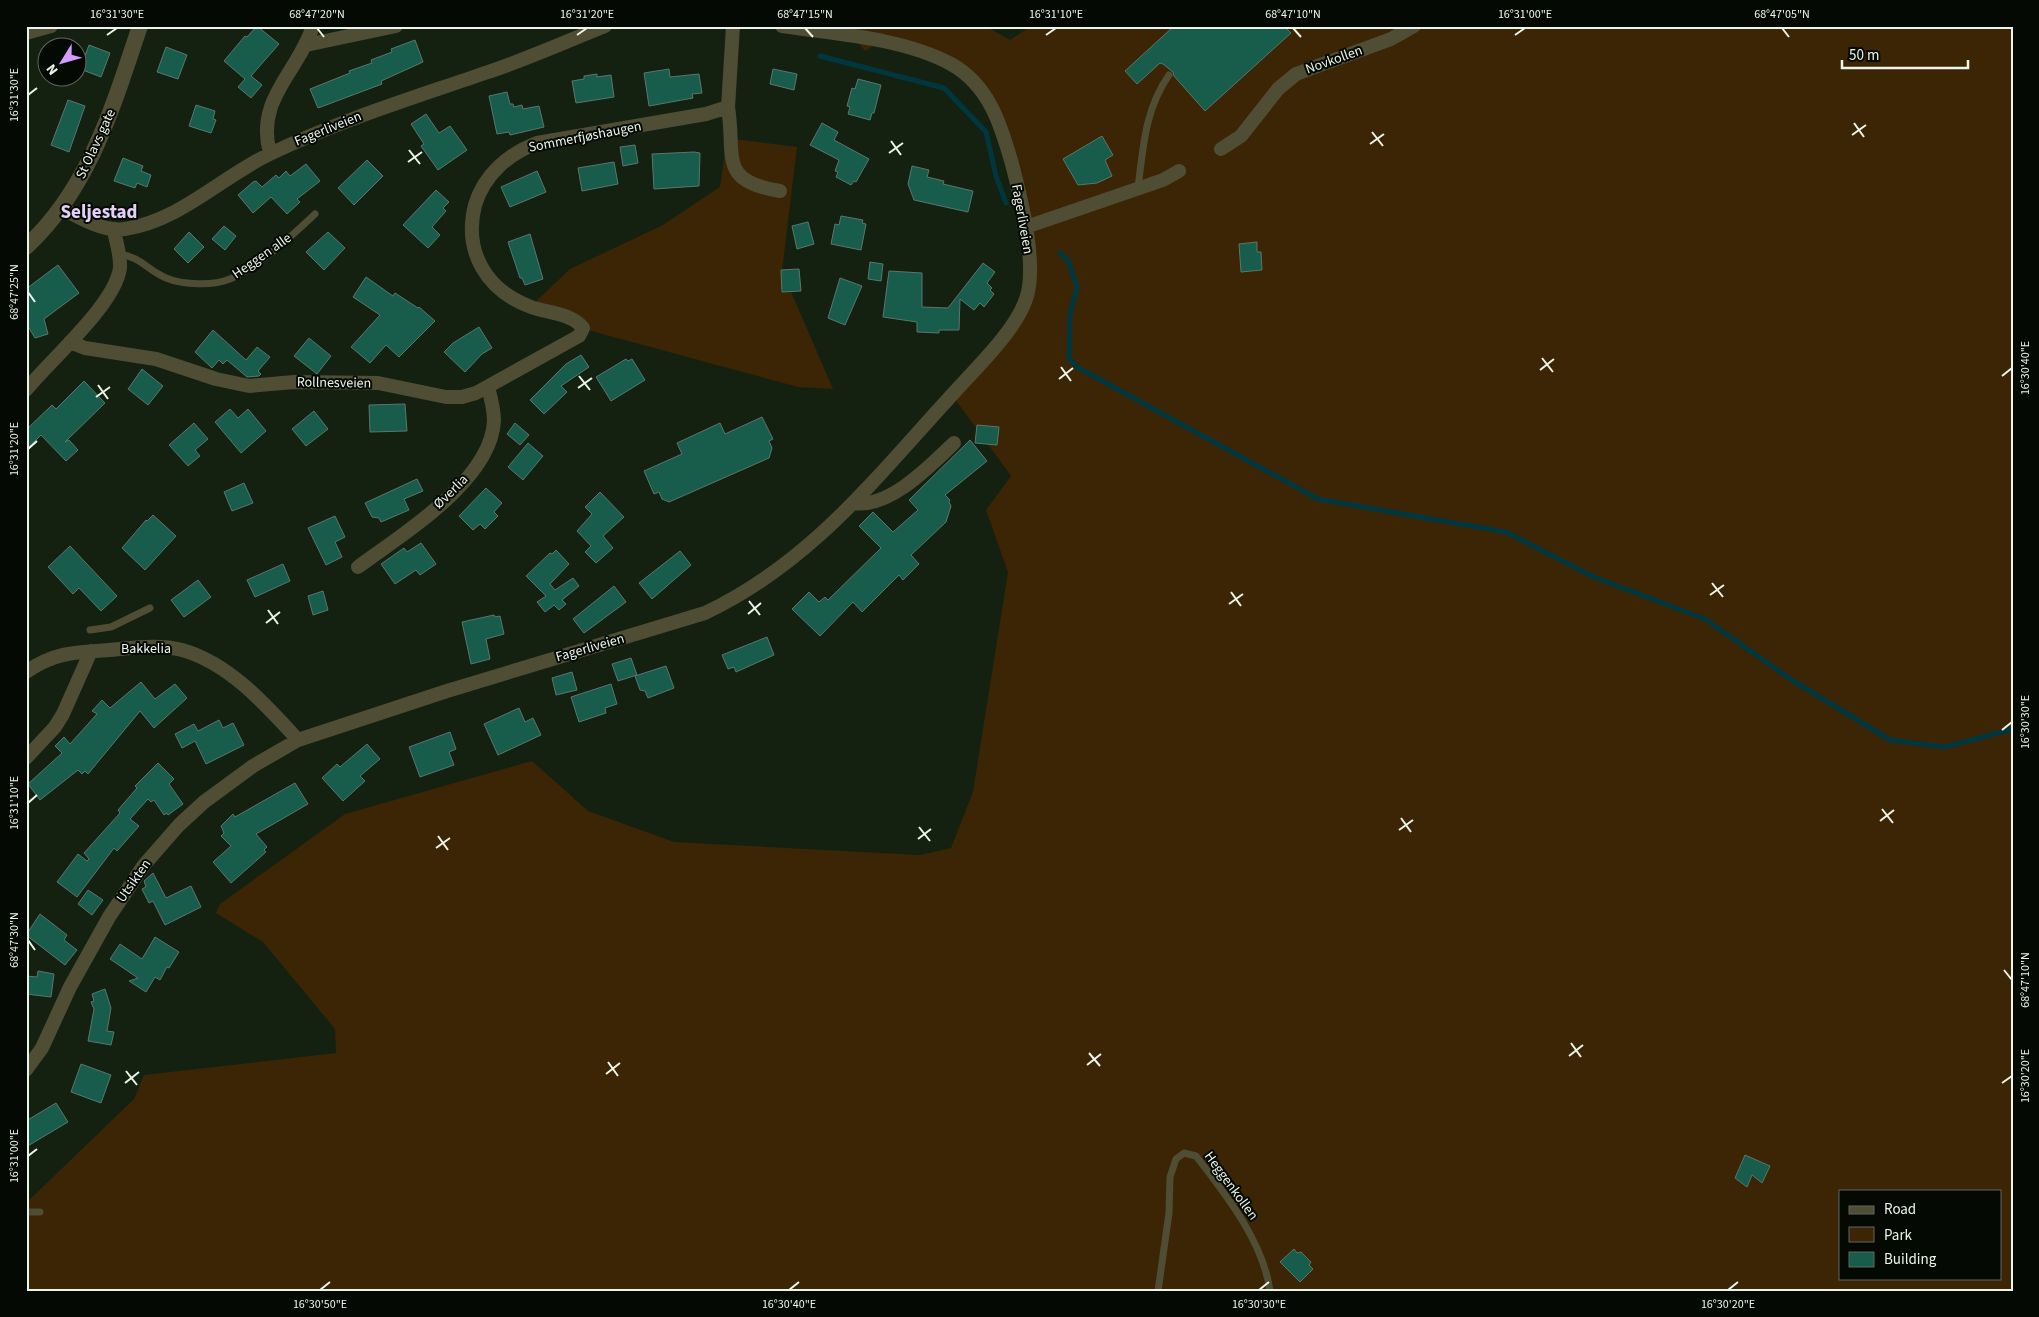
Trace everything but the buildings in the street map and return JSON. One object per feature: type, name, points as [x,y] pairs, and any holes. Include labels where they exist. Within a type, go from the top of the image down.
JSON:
[{"type":"street","points":[[26,33],[51,26]]},
{"type":"street","name":"St Olavs gate","points":[[26,247],[61,208],[90,162],[140,26]]},
{"type":"street","points":[[270,153],[266,131],[269,110],[279,88],[306,45],[313,26]]},
{"type":"street","points":[[306,45],[396,26]]},
{"type":"street","name":"Fagerliveien","points":[[61,208],[87,221],[114,230],[127,229],[169,215],[270,153],[343,122],[485,73],[605,26]]},
{"type":"street","points":[[733,26],[728,107],[732,154],[739,176],[748,183],[780,191]]},
{"type":"street","name":"Fagerliveien","points":[[298,740],[447,691],[705,613],[740,596],[776,572],[814,542],[853,503],[1007,333],[1027,299],[1030,252],[1026,227],[1002,128],[994,110],[976,84],[952,65],[926,54],[882,42],[782,26]]},
{"type":"street","name":"Novkollen","points":[[1222,149],[1241,136],[1278,89],[1296,74],[1391,40],[1414,26]]},
{"type":"street","name":"Sommerfjøshaugen","points":[[583,328],[575,320],[512,299],[487,277],[477,261],[472,245],[471,227],[479,191],[489,176],[506,159],[522,149],[537,143],[706,114],[728,107]]},
{"type":"street","points":[[1026,227],[1138,188],[1179,171]]},
{"type":"street","points":[[26,390],[103,304],[116,282],[120,268],[114,230]]},
{"type":"street","name":"Rollnesveien","points":[[70,342],[85,348],[156,359],[216,379],[249,386],[294,382],[378,383],[446,397],[462,397],[488,387],[503,376],[579,336],[583,328]]},
{"type":"street","name":"Øverlia","points":[[358,567],[425,517],[468,477],[489,444],[494,422],[488,387]]},
{"type":"street","points":[[853,503],[863,505],[874,502],[898,490],[924,471],[954,443]]},
{"type":"street","name":"Bakkelia","points":[[26,672],[47,659],[65,653],[155,647],[180,650],[201,656],[220,667],[249,691],[298,740]]},
{"type":"street","points":[[26,758],[55,727],[63,714],[91,651]]},
{"type":"street","name":"Utsikten","points":[[26,1070],[42,1048],[70,987],[109,918],[144,865],[179,825],[220,789],[298,740]]},
{"type":"lane","points":[[1138,188],[1147,119],[1158,90],[1169,75]]},
{"type":"lane","name":"Heggen alle","points":[[119,254],[137,258],[158,274],[173,280],[191,282],[224,281],[271,252],[315,214]]},
{"type":"lane","points":[[90,630],[111,626],[150,608]]},
{"type":"lane","name":"Heggenkollen","points":[[1158,1291],[1169,1213],[1170,1177],[1176,1159],[1184,1154],[1196,1156],[1243,1224],[1258,1253],[1268,1278],[1270,1291]]},
{"type":"lane","points":[[26,1212],[40,1212]]},
{"type":"green space","points":[[757,26],[985,26],[1010,40],[1031,26],[2013,26],[2013,1291],[26,1291],[26,1203],[134,1099],[144,1075],[336,1053],[335,1029],[263,942],[216,913],[220,904],[345,814],[532,761],[588,811],[674,842],[920,855],[951,848],[973,792],[1008,572],[986,510],[1011,476],[952,395],[1031,297],[1009,150],[973,82],[940,61],[874,45],[865,51],[857,41]]},
{"type":"green space","points":[[727,138],[797,147],[782,271],[833,389],[798,387],[584,329],[533,304],[570,269],[663,225],[720,187]]},
{"type":"waterway","points":[[820,56],[944,88],[986,132],[996,176],[1006,203]]},
{"type":"waterway","points":[[1060,253],[1068,260],[1077,287],[1070,314],[1069,358],[1077,367],[1318,499],[1506,532],[1594,577],[1705,619],[1792,680],[1890,740],[1945,747],[2013,729]]},
{"type":"district","name":"Seljestad","points":[[99,212]]}]
